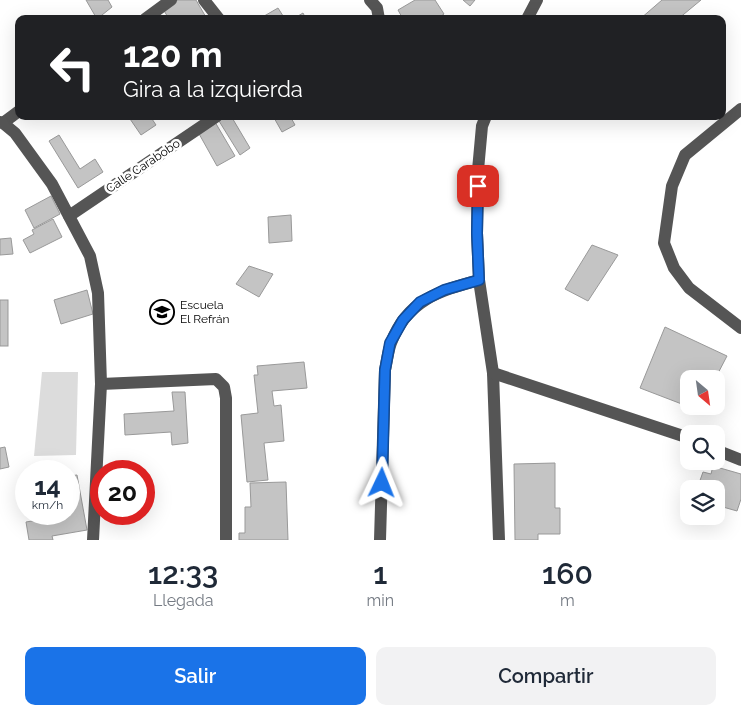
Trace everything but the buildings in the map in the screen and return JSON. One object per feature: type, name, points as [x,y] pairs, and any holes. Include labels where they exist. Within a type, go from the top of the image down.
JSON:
[{"type":"street","points":[[150,15],[171,0]]},
{"type":"street","points":[[204,0],[216,15]]},
{"type":"street","points":[[529,15],[537,0]]},
{"type":"street","points":[[741,109],[685,155],[672,186],[664,244],[674,268],[689,288],[741,328]]},
{"type":"street","points":[[15,113],[1,122],[15,133],[52,184],[90,256],[98,293],[101,384],[93,540]]},
{"type":"street","name":"Calle Carabobo","points":[[69,216],[211,120]]},
{"type":"street","points":[[484,120],[482,126],[478,170],[477,233],[479,280],[493,373],[498,540]]},
{"type":"street","points":[[380,540],[385,370],[390,343],[403,320],[420,302],[444,290],[479,280]]},
{"type":"street","points":[[493,373],[680,435]]},
{"type":"street","points":[[101,384],[216,379],[224,387],[226,398],[226,540]]},
{"type":"street","points":[[725,454],[741,460]]},
{"type":"shaded area","points":[[42,372],[78,372],[76,455],[34,456]]},
{"type":"place","name":"Escuela El Refrán","points":[[162,312]]},
{"type":"route","points":[[382,483],[385,370],[390,343],[403,320],[420,302],[444,290],[479,280],[478,186]]}]
